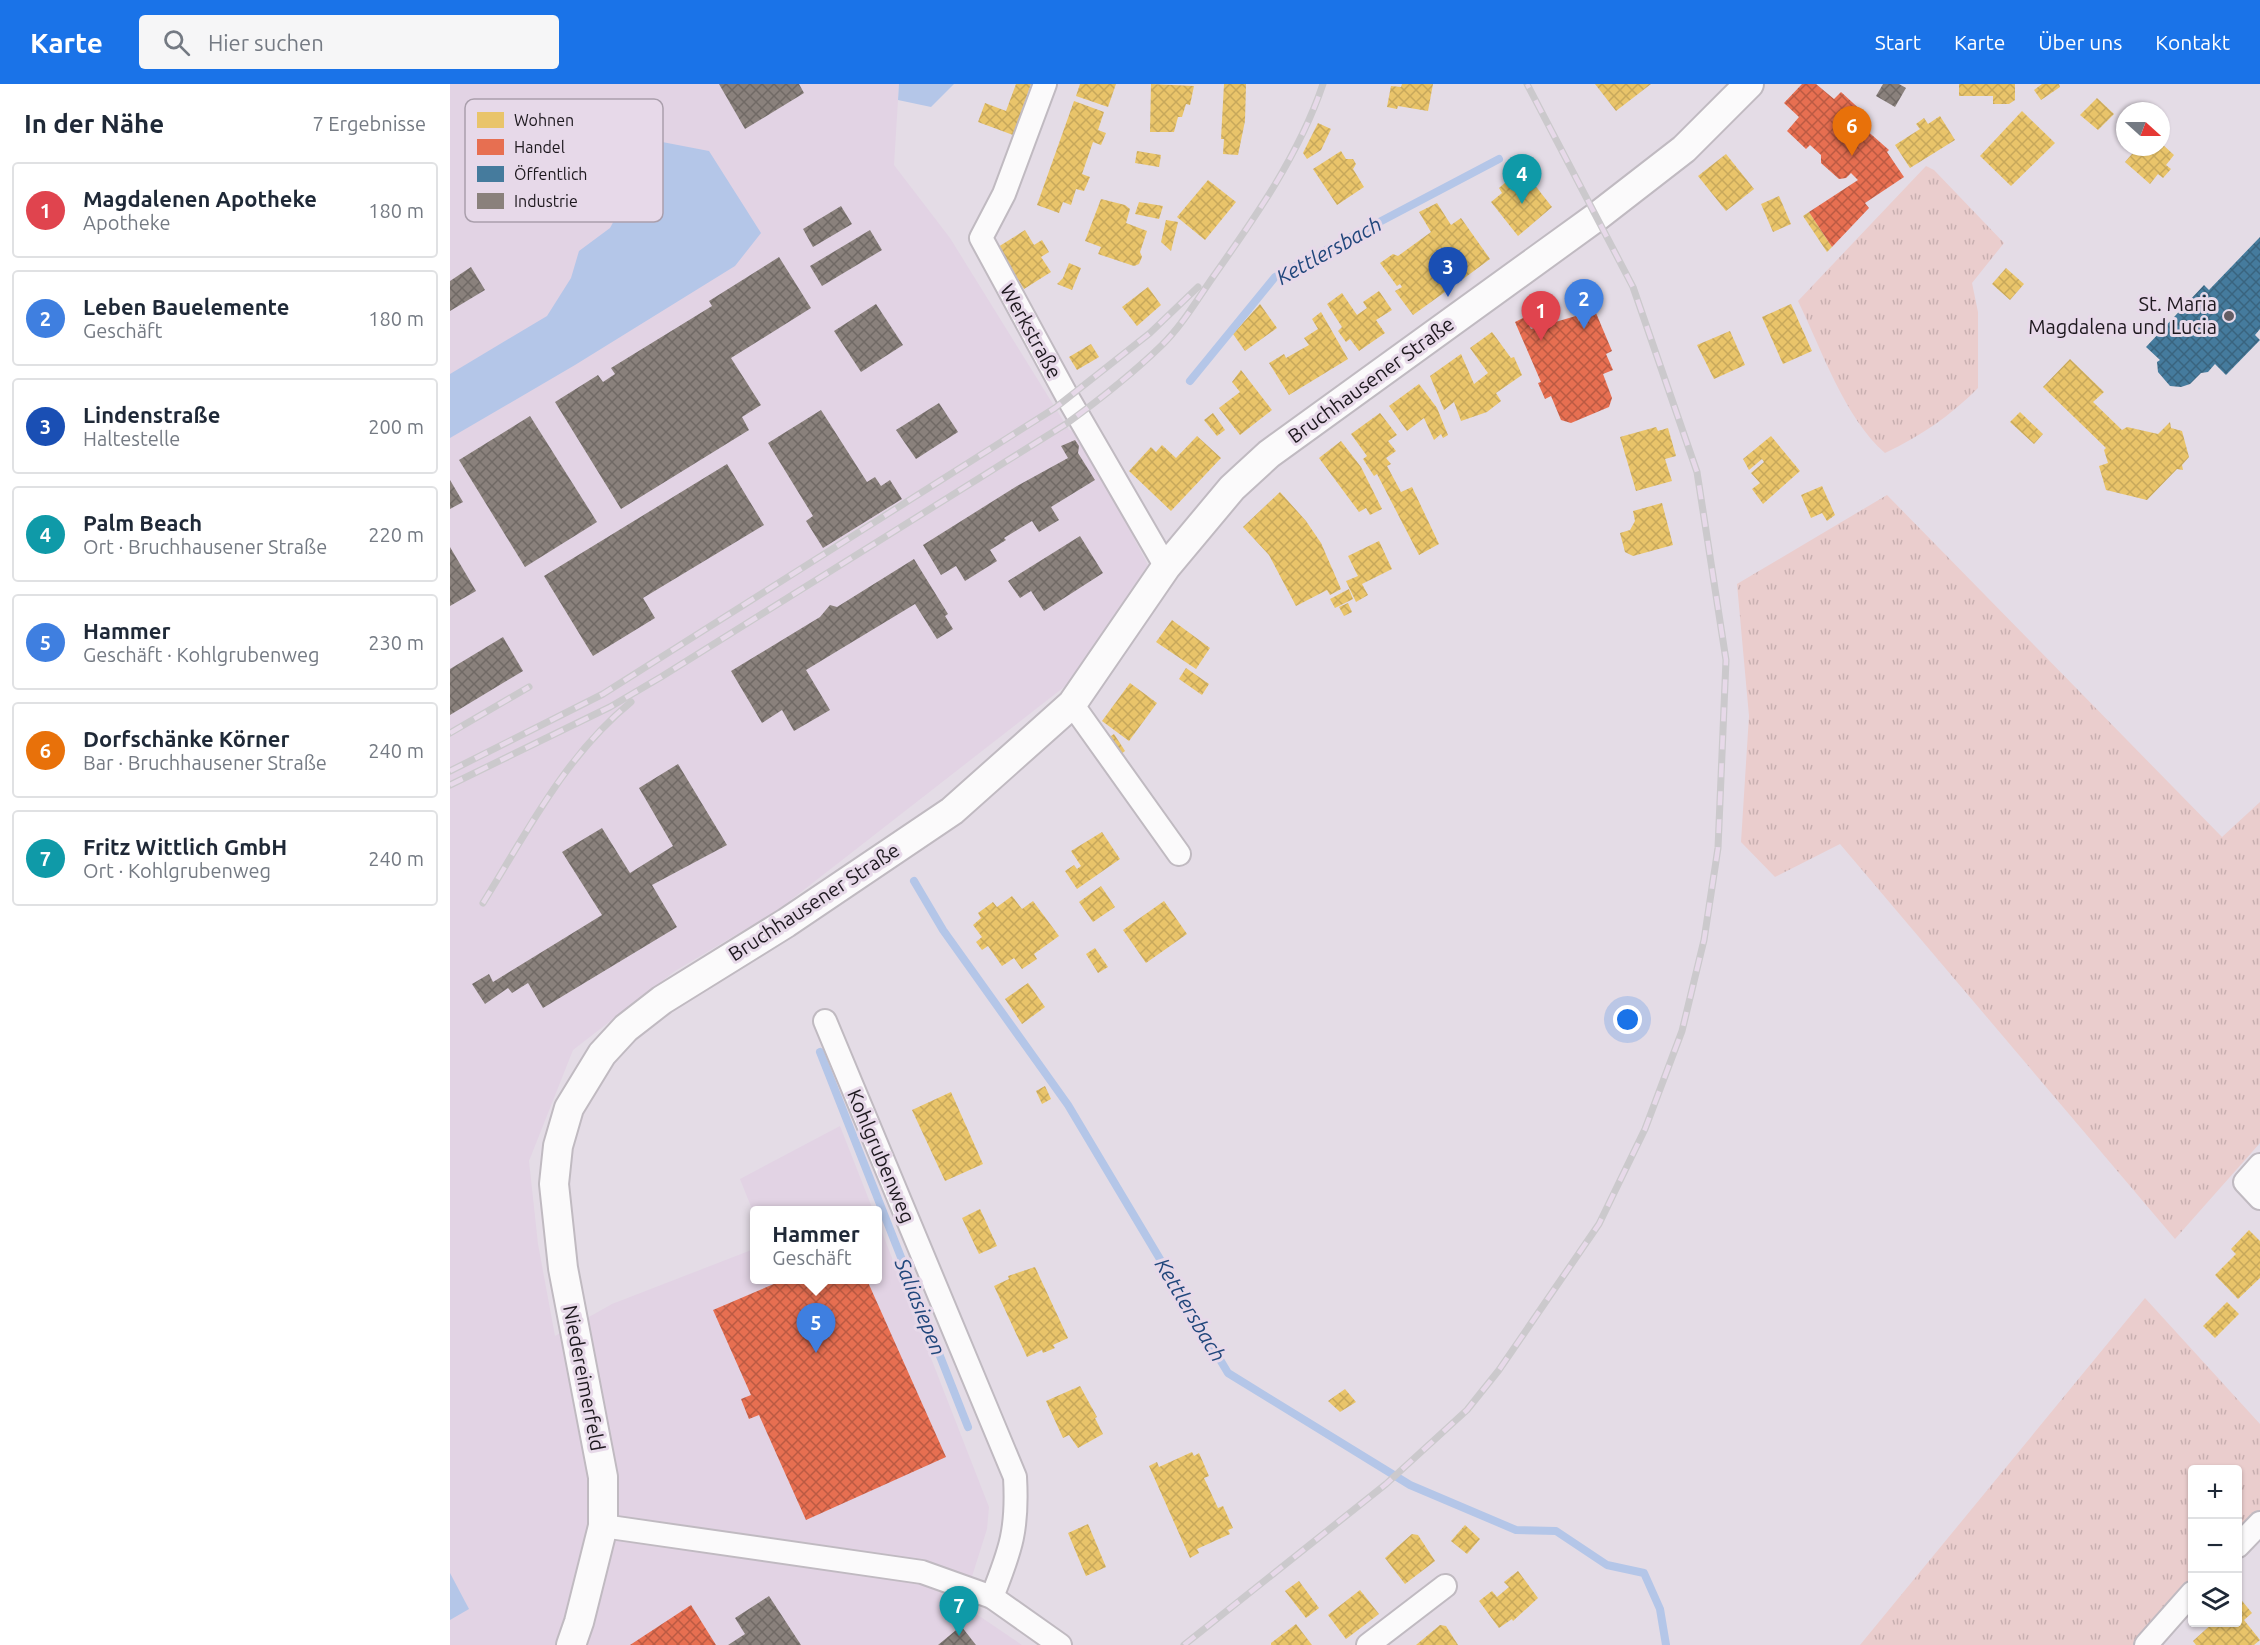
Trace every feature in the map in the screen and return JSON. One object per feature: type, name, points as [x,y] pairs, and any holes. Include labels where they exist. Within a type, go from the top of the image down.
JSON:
[{"type":"street","name":"Werkstraße","points":[[1045,84],[1004,194],[981,238],[1063,388],[1166,567]]},
{"type":"street","name":"Bruchhausener Straße","points":[[569,1108],[602,1054],[626,1028],[662,1000],[786,923],[952,811],[1072,704],[1166,567],[1232,488],[1269,454],[1613,204],[1684,149],[1749,84]]},
{"type":"street","points":[[1072,704],[1179,854]]},
{"type":"street","name":"Kohlgrubenweg","points":[[825,1021],[1015,1477],[1017,1512],[1011,1547],[992,1597]]},
{"type":"street","name":"Niedereimerfeld","points":[[569,1108],[558,1146],[554,1184],[563,1268],[603,1477],[603,1526],[578,1626],[571,1645]]},
{"type":"street","points":[[2242,1542],[2260,1523]]},
{"type":"street","points":[[603,1526],[922,1572],[992,1597],[1054,1638],[1060,1645]]},
{"type":"street","points":[[1376,1643],[1445,1586]]},
{"type":"street","points":[[2146,1645],[2188,1599]]},
{"type":"shaded area","points":[[450,84],[899,84],[894,165],[950,238],[1069,430],[1078,432],[1148,565],[1068,684],[778,910],[675,971],[573,1050],[529,1161],[538,1244],[555,1336],[612,1304],[750,1251],[750,1284],[882,1284],[882,1232],[989,1507],[987,1529],[963,1605],[1022,1645],[450,1645]]},
{"type":"shaded area","points":[[840,1126],[871,1206],[751,1206],[740,1179]]},
{"type":"green space","points":[[1926,166],[1934,170],[2004,243],[1972,283],[1978,312],[1978,388],[1934,425],[1885,453],[1857,421],[1846,402],[1798,301]]},
{"type":"green space","points":[[1887,495],[2222,837],[2260,802],[2260,1143],[2175,1239],[1840,844],[1775,877],[1741,842],[1749,716],[1737,584]]},
{"type":"green space","points":[[2145,1298],[2260,1424],[2260,1534],[2242,1554],[2242,1465],[2188,1465],[2188,1614],[2160,1645],[1860,1645]]},
{"type":"water","points":[[899,84],[954,84],[931,107],[898,100]]},
{"type":"water","points":[[663,142],[709,151],[761,233],[735,266],[575,365],[450,438],[450,374],[547,316],[571,278],[579,251],[610,228],[613,222],[663,222]]},
{"type":"water","points":[[450,1573],[469,1609],[450,1620]]},
{"type":"building: Wohnen","points":[[1016,84],[1031,84],[1013,135],[978,122],[985,103],[1006,111]]},
{"type":"building: Wohnen","points":[[1080,84],[1116,84],[1108,107],[1076,96]]},
{"type":"building: Wohnen","points":[[1151,84],[1194,86],[1190,105],[1186,104],[1182,117],[1178,117],[1174,132],[1150,132]]},
{"type":"building: Wohnen","points":[[1224,84],[1246,84],[1245,121],[1238,155],[1223,154],[1224,139],[1221,139]]},
{"type":"building: Wohnen","points":[[1402,84],[1433,84],[1428,111],[1398,106],[1397,109],[1387,107],[1391,86],[1401,87]]},
{"type":"building: Wohnen","points":[[1595,84],[1651,84],[1616,111]]},
{"type":"building: Wohnen","points":[[1959,84],[2015,84],[2015,100],[2009,104],[1993,104],[1993,96],[1959,96]]},
{"type":"building: Wohnen","points":[[2042,84],[2059,84],[2060,87],[2041,100],[2034,90]]},
{"type":"building: Wohnen","points":[[2097,98],[2114,114],[2098,130],[2080,115]]},
{"type":"building: Wohnen","points":[[1074,101],[1104,112],[1098,130],[1106,133],[1101,145],[1093,142],[1082,174],[1090,177],[1084,191],[1076,189],[1071,205],[1063,202],[1059,213],[1037,205]]},
{"type":"building: Wohnen","points":[[2022,111],[2055,143],[2011,186],[1980,156]]},
{"type":"building: Wohnen","points":[[1940,116],[1955,140],[1910,168],[1895,145],[1920,129],[1916,124],[1924,118],[1928,124]]},
{"type":"building: Wohnen","points":[[1318,123],[1331,129],[1321,150],[1307,159],[1303,153]]},
{"type":"building: Wohnen","points":[[1137,151],[1161,155],[1159,167],[1135,163]]},
{"type":"building: Wohnen","points":[[1341,151],[1346,159],[1353,159],[1356,164],[1353,169],[1364,187],[1337,205],[1313,169]]},
{"type":"building: Wohnen","points":[[2170,151],[2174,155],[2166,165],[2171,169],[2163,178],[2158,174],[2150,184],[2125,162],[2130,156],[2170,156]]},
{"type":"building: Wohnen","points":[[1726,154],[1754,189],[1726,211],[1698,176]]},
{"type":"building: Wohnen","points":[[1515,169],[1522,177],[1526,174],[1552,207],[1518,236],[1491,202],[1502,193],[1499,188],[1506,182],[1503,178]]},
{"type":"building: Wohnen","points":[[1208,180],[1236,202],[1205,240],[1177,217]]},
{"type":"building: Wohnen","points":[[1779,196],[1791,224],[1773,232],[1761,204]]},
{"type":"building: Wohnen","points":[[1101,199],[1125,205],[1130,209],[1126,223],[1147,231],[1140,252],[1142,257],[1139,264],[1134,266],[1098,254],[1101,247],[1085,241]]},
{"type":"building: Wohnen","points":[[1139,202],[1163,206],[1159,219],[1135,214]]},
{"type":"building: Wohnen","points":[[1437,203],[1451,225],[1461,218],[1490,259],[1463,279],[1441,248],[1433,254],[1456,284],[1413,315],[1395,291],[1402,287],[1400,284],[1397,286],[1380,263],[1393,254],[1398,256],[1431,232],[1419,212]]},
{"type":"building: Wohnen","points":[[1809,212],[1832,247],[1827,252],[1803,216]]},
{"type":"building: Wohnen","points":[[1166,220],[1178,222],[1171,251],[1161,242]]},
{"type":"building: Wohnen","points":[[1025,230],[1034,245],[1042,240],[1049,252],[1041,257],[1051,272],[1024,289],[998,247]]},
{"type":"building: Wohnen","points":[[1069,263],[1081,268],[1072,290],[1057,284],[1063,278]]},
{"type":"building: Wohnen","points":[[2006,268],[2024,284],[2010,300],[1992,284]]},
{"type":"building: Wohnen","points":[[1148,287],[1161,305],[1137,326],[1122,307]]},
{"type":"building: Wohnen","points":[[1379,291],[1392,310],[1376,320],[1385,333],[1359,351],[1350,339],[1346,342],[1338,331],[1342,327],[1327,304],[1342,293],[1357,315],[1367,308],[1363,302]]},
{"type":"building: Wohnen","points":[[1260,304],[1277,328],[1245,351],[1233,334]]},
{"type":"building: Wohnen","points":[[1791,304],[1812,351],[1783,364],[1762,317]]},
{"type":"building: Wohnen","points":[[1321,312],[1348,359],[1289,395],[1269,363],[1284,354],[1286,358],[1309,345],[1304,338],[1318,329],[1312,319]]},
{"type":"building: Wohnen","points":[[1730,331],[1745,365],[1714,379],[1697,345]]},
{"type":"building: Wohnen","points":[[1492,332],[1511,358],[1514,357],[1522,375],[1496,393],[1501,401],[1487,412],[1461,421],[1454,402],[1444,410],[1430,376],[1461,354],[1474,384],[1488,373],[1470,348]]},
{"type":"building: Wohnen","points":[[1091,344],[1099,357],[1077,370],[1069,357]]},
{"type":"building: Wohnen","points":[[2070,359],[2104,392],[2093,402],[2122,430],[2127,427],[2158,434],[2170,422],[2171,428],[2182,431],[2189,457],[2182,465],[2183,470],[2177,469],[2147,500],[2106,490],[2099,466],[2108,463],[2104,450],[2106,448],[2043,387]]},
{"type":"building: Wohnen","points":[[1241,370],[1272,410],[1240,435],[1219,408],[1240,392],[1232,382]]},
{"type":"building: Wohnen","points":[[1419,384],[1437,408],[1448,435],[1443,438],[1441,434],[1434,440],[1424,418],[1407,431],[1389,406]]},
{"type":"building: Wohnen","points":[[2020,412],[2043,434],[2034,444],[2010,422]]},
{"type":"building: Wohnen","points":[[1213,413],[1225,430],[1217,436],[1204,420]]},
{"type":"building: Wohnen","points":[[1380,413],[1397,435],[1388,441],[1396,451],[1386,458],[1391,464],[1387,466],[1401,492],[1412,487],[1439,544],[1419,555],[1377,474],[1374,476],[1363,459],[1367,456],[1351,434]]},
{"type":"building: Wohnen","points":[[1656,427],[1658,431],[1668,428],[1676,456],[1665,459],[1672,481],[1636,491],[1620,437]]},
{"type":"building: Wohnen","points":[[1197,436],[1221,458],[1171,511],[1129,471],[1151,447],[1156,452],[1162,445],[1176,458]]},
{"type":"building: Wohnen","points":[[1771,436],[1800,471],[1763,504],[1752,489],[1760,483],[1751,473],[1764,462],[1762,459],[1749,470],[1743,459]]},
{"type":"building: Wohnen","points":[[1341,441],[1361,467],[1382,509],[1370,515],[1366,508],[1359,512],[1319,458]]},
{"type":"building: Wohnen","points":[[1822,486],[1835,515],[1827,521],[1822,513],[1811,518],[1801,495]]},
{"type":"building: Wohnen","points":[[1280,492],[1306,521],[1321,543],[1341,589],[1330,595],[1327,590],[1296,606],[1269,555],[1243,527]]},
{"type":"building: Wohnen","points":[[1662,503],[1673,545],[1633,556],[1625,552],[1620,533],[1630,530],[1635,521],[1633,511]]},
{"type":"building: Wohnen","points":[[1379,541],[1392,569],[1362,584],[1368,595],[1356,602],[1346,581],[1358,576],[1348,556]]},
{"type":"building: Wohnen","points":[[1349,589],[1353,599],[1335,608],[1330,599]]},
{"type":"building: Wohnen","points":[[1348,603],[1352,612],[1344,616],[1339,607]]},
{"type":"building: Wohnen","points":[[1172,620],[1210,648],[1196,669],[1156,642]]},
{"type":"building: Wohnen","points":[[1186,668],[1209,684],[1202,695],[1179,679]]},
{"type":"building: Wohnen","points":[[1130,683],[1157,703],[1129,741],[1102,721]]},
{"type":"building: Wohnen","points":[[1114,734],[1125,751],[1116,758],[1105,740]]},
{"type":"building: Wohnen","points":[[1102,832],[1120,859],[1077,889],[1065,871],[1074,865],[1077,869],[1081,866],[1071,851]]},
{"type":"building: Wohnen","points":[[1101,886],[1115,907],[1093,922],[1079,902]]},
{"type":"building: Wohnen","points":[[1012,896],[1022,909],[1033,901],[1059,936],[1034,954],[1037,959],[1022,969],[1014,958],[1002,966],[988,946],[982,950],[976,942],[982,937],[973,925],[981,918],[978,913],[993,902],[997,907]]},
{"type":"building: Wohnen","points":[[1164,901],[1187,934],[1146,963],[1123,930]]},
{"type":"building: Wohnen","points":[[1095,948],[1108,967],[1098,973],[1086,954]]},
{"type":"building: Wohnen","points":[[1028,983],[1045,1007],[1022,1024],[1005,999]]},
{"type":"building: Wohnen","points":[[1045,1086],[1051,1099],[1042,1104],[1036,1091]]},
{"type":"building: Wohnen","points":[[951,1092],[983,1164],[945,1181],[912,1110]]},
{"type":"building: Wohnen","points":[[980,1209],[997,1246],[979,1254],[962,1218]]},
{"type":"building: Wohnen","points":[[2249,1230],[2260,1241],[2260,1278],[2238,1299],[2215,1275],[2236,1254],[2231,1249]]},
{"type":"building: Wohnen","points":[[1035,1267],[1068,1338],[1053,1345],[1055,1348],[1043,1353],[1042,1350],[1027,1357],[994,1286],[1009,1279],[1008,1276]]},
{"type":"building: Wohnen","points":[[2227,1302],[2239,1314],[2215,1338],[2203,1326]]},
{"type":"building: Wohnen","points":[[1080,1386],[1097,1417],[1095,1418],[1103,1434],[1078,1448],[1069,1435],[1063,1438],[1046,1401]]},
{"type":"building: Wohnen","points":[[1345,1389],[1356,1402],[1340,1412],[1328,1401]]},
{"type":"building: Wohnen","points":[[1192,1452],[1194,1456],[1199,1453],[1209,1476],[1204,1478],[1218,1508],[1223,1506],[1233,1528],[1228,1530],[1230,1534],[1197,1549],[1199,1553],[1190,1558],[1149,1466],[1157,1462],[1159,1467]]},
{"type":"building: Wohnen","points":[[1088,1524],[1106,1567],[1086,1576],[1068,1533]]},
{"type":"building: Wohnen","points":[[1465,1525],[1480,1539],[1467,1554],[1451,1541]]},
{"type":"building: Wohnen","points":[[1412,1534],[1418,1535],[1435,1561],[1405,1584],[1385,1558]]},
{"type":"building: Wohnen","points":[[1518,1571],[1538,1598],[1513,1621],[1512,1619],[1499,1628],[1479,1601],[1492,1591],[1497,1597],[1509,1587],[1504,1582]]},
{"type":"building: Wohnen","points":[[1299,1581],[1319,1608],[1306,1618],[1285,1591]]},
{"type":"building: Wohnen","points":[[1360,1590],[1379,1614],[1346,1639],[1328,1615]]},
{"type":"building: Wohnen","points":[[2242,1601],[2252,1613],[2244,1620],[2260,1640],[2254,1645],[2196,1645],[2193,1641],[2208,1627],[2242,1627]]},
{"type":"building: Wohnen","points":[[1296,1624],[1312,1645],[1271,1645],[1271,1643]]},
{"type":"building: Wohnen","points":[[1440,1625],[1446,1626],[1458,1645],[1416,1645]]},
{"type":"building: Handel","points":[[1802,84],[1816,84],[1834,99],[1841,92],[1864,113],[1856,121],[1889,150],[1887,152],[1904,177],[1865,203],[1869,208],[1832,247],[1809,212],[1858,180],[1851,173],[1846,178],[1839,179],[1821,163],[1821,155],[1810,145],[1806,149],[1787,131],[1799,117],[1784,103]]},
{"type":"building: Handel","points":[[1596,313],[1612,351],[1606,354],[1613,370],[1603,374],[1612,398],[1609,407],[1571,423],[1561,420],[1551,396],[1545,399],[1538,383],[1541,382],[1515,322],[1525,317],[1531,329],[1576,316],[1579,321]]},
{"type":"building: Handel","points":[[774,1284],[869,1284],[946,1457],[806,1520],[759,1415],[749,1419],[741,1399],[751,1395],[713,1310]]},
{"type":"building: Handel","points":[[691,1605],[716,1645],[630,1645]]},
{"type":"building: Öffentlich","points":[[2260,237],[2260,329],[2255,335],[2260,340],[2226,375],[2215,364],[2208,372],[2201,373],[2190,384],[2181,387],[2170,386],[2158,372],[2157,362],[2160,360],[2146,347],[2204,285],[2209,290]]},
{"type":"building: Industrie","points":[[719,84],[799,84],[804,93],[745,129]]},
{"type":"building: Industrie","points":[[1883,84],[1899,84],[1906,88],[1895,107],[1876,96]]},
{"type":"building: Industrie","points":[[841,206],[852,224],[813,247],[803,229]]},
{"type":"building: Industrie","points":[[870,230],[882,250],[822,286],[810,266]]},
{"type":"building: Industrie","points":[[779,257],[811,308],[731,358],[761,405],[742,417],[749,430],[621,509],[555,402],[598,375],[603,382],[615,374],[611,368],[712,306],[709,301]]},
{"type":"building: Industrie","points":[[471,267],[485,290],[450,311],[450,281]]},
{"type":"building: Industrie","points":[[876,304],[903,345],[861,372],[834,331]]},
{"type":"building: Industrie","points":[[939,403],[958,432],[916,459],[896,430]]},
{"type":"building: Industrie","points":[[821,410],[867,482],[875,477],[881,486],[890,480],[902,499],[823,548],[806,521],[813,516],[768,443]]},
{"type":"building: Industrie","points":[[530,416],[597,522],[525,567],[459,460]]},
{"type":"building: Industrie","points":[[1075,440],[1079,446],[1078,453],[1095,480],[1051,507],[1059,520],[1039,532],[1032,521],[1004,538],[1006,540],[990,550],[997,561],[965,581],[956,566],[941,575],[923,545],[1017,486],[1068,458],[1061,446]]},
{"type":"building: Industrie","points":[[727,464],[764,525],[643,598],[655,618],[593,656],[544,576]]},
{"type":"building: Industrie","points":[[450,480],[463,502],[450,509]]},
{"type":"building: Industrie","points":[[1080,536],[1103,573],[1044,611],[1031,591],[1020,598],[1008,581]]},
{"type":"building: Industrie","points":[[450,547],[476,591],[450,606]]},
{"type":"building: Industrie","points":[[914,559],[948,614],[945,616],[953,629],[937,639],[915,604],[806,670],[830,710],[794,731],[782,710],[762,723],[731,671],[820,617],[830,605],[837,607]]},
{"type":"building: Industrie","points":[[503,637],[523,671],[450,715],[450,669]]},
{"type":"building: Industrie","points":[[678,764],[727,845],[652,885],[677,927],[543,1008],[528,983],[512,993],[508,988],[485,1004],[472,984],[489,974],[493,982],[602,915],[562,852],[602,828],[630,873],[673,846],[639,788]]},
{"type":"building: Industrie","points":[[769,1596],[801,1645],[728,1645],[745,1634],[735,1618]]},
{"type":"building: Industrie","points":[[961,1626],[976,1645],[938,1645]]},
{"type":"waterway","name":"Kettlersbach","points":[[1190,381],[1275,277],[1499,159]]},
{"type":"waterway","name":"Kettlersbach","points":[[914,881],[943,930],[1068,1105],[1228,1373],[1410,1485],[1516,1530],[1556,1531],[1607,1565],[1644,1573],[1660,1609],[1666,1645]]},
{"type":"waterway","name":"Saliasiepen","points":[[820,1052],[881,1206]]},
{"type":"waterway","name":"Saliasiepen","points":[[882,1209],[968,1427]]},
{"type":"railway","points":[[450,785],[610,707],[661,677],[1066,424],[1115,387],[1168,339],[1245,231],[1302,136],[1323,84]]},
{"type":"railway","points":[[1184,1645],[1386,1484],[1467,1410],[1499,1370],[1599,1224],[1645,1129],[1682,1031],[1704,940],[1718,848],[1726,660],[1697,472],[1633,287],[1527,84]]},
{"type":"railway","points":[[450,771],[603,694],[1055,408],[1150,333],[1198,287]]},
{"type":"railway","points":[[450,733],[529,687]]},
{"type":"railway","points":[[483,903],[532,822],[567,771],[607,723],[631,702]]},
{"type":"place","name":"Dorfschänke Körner","points":[[1852,156]]},
{"type":"place","name":"Palm Beach","points":[[1522,204]]},
{"type":"place","name":"Lindenstraße","points":[[1448,297]]},
{"type":"place","name":"St. Maria Magdalena und Lucia","points":[[2229,316]]},
{"type":"place","name":"Leben Bauelemente","points":[[1584,329]]},
{"type":"place","name":"Magdalenen Apotheke","points":[[1541,341]]},
{"type":"place","name":"Hammer","points":[[816,1353]]},
{"type":"place","name":"Fritz Wittlich GmbH","points":[[959,1636]]}]
